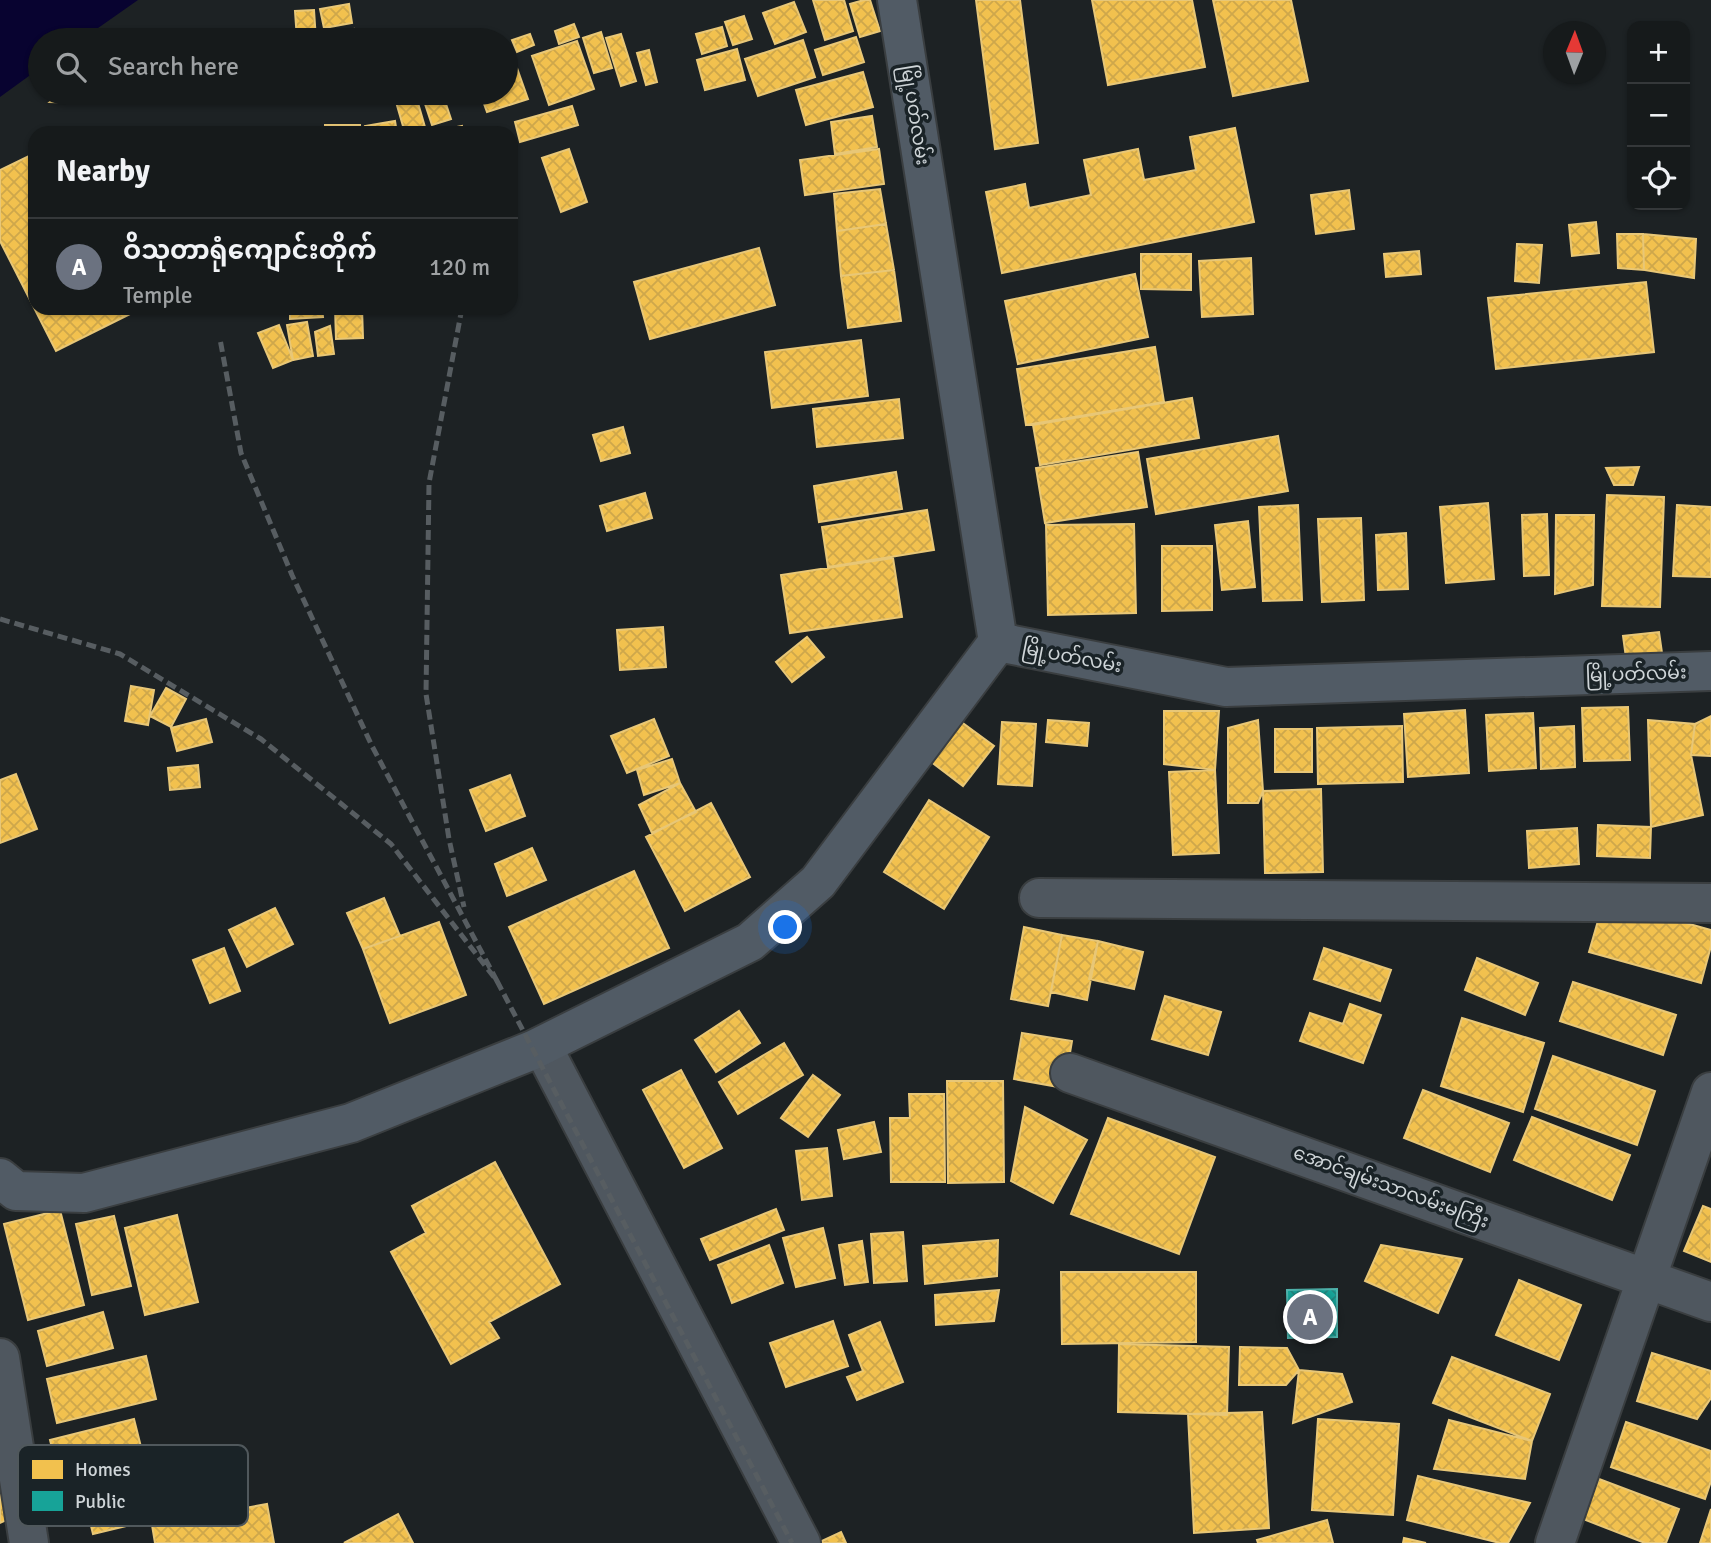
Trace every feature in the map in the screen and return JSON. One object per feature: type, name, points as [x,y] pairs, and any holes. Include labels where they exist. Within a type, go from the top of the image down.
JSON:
[{"type":"street","name":"မြို့ပတ်လမ်း","points":[[897,0],[998,642],[1226,687],[1711,671]]},
{"type":"street","points":[[0,1178],[16,1191],[84,1193],[351,1123],[542,1046],[750,942],[818,881],[998,642]]},
{"type":"street","points":[[1039,898],[1711,903]]},
{"type":"street","points":[[542,1046],[801,1543]]},
{"type":"street","name":"အောင်ချမ်းသာလမ်းမကြီး","points":[[1070,1073],[1711,1302]]},
{"type":"street","points":[[1555,1543],[1711,1092]]},
{"type":"street","points":[[0,1357],[7,1445],[18,1494]]},
{"type":"shaded area","points":[[0,0],[138,0],[98,28],[28,28],[28,77],[0,97]]},
{"type":"building: Homes","points":[[813,0],[844,0],[853,31],[825,40]]},
{"type":"building: Homes","points":[[870,0],[880,31],[860,37],[850,4]]},
{"type":"building: Homes","points":[[976,0],[1020,0],[1038,143],[995,149]]},
{"type":"building: Homes","points":[[1092,0],[1192,0],[1205,67],[1108,85]]},
{"type":"building: Homes","points":[[1213,0],[1291,0],[1308,81],[1233,96]]},
{"type":"building: Homes","points":[[794,2],[806,32],[775,44],[763,13]]},
{"type":"building: Homes","points":[[349,4],[352,23],[324,28],[320,9]]},
{"type":"building: Homes","points":[[314,10],[315,28],[296,28],[295,11]]},
{"type":"building: Homes","points":[[744,16],[752,39],[733,45],[725,22]]},
{"type":"building: Homes","points":[[574,24],[579,37],[559,44],[555,31]]},
{"type":"building: Homes","points":[[722,27],[727,46],[702,54],[696,34]]},
{"type":"building: Homes","points":[[601,32],[612,68],[594,73],[583,38]]},
{"type":"building: Homes","points":[[530,34],[534,45],[518,52],[518,38]]},
{"type":"building: Homes","points":[[621,34],[636,81],[621,86],[606,38]]},
{"type":"building: Homes","points":[[856,37],[864,62],[823,75],[815,50]]},
{"type":"building: Homes","points":[[803,40],[815,77],[758,96],[745,59]]},
{"type":"building: Homes","points":[[577,41],[594,89],[549,105],[532,56]]},
{"type":"building: Homes","points":[[737,49],[745,80],[705,90],[697,60]]},
{"type":"building: Homes","points":[[649,50],[657,82],[646,85],[637,53]]},
{"type":"building: Homes","points":[[518,71],[528,99],[518,102]]},
{"type":"building: Homes","points":[[863,72],[873,107],[806,125],[796,90]]},
{"type":"building: Homes","points":[[397,105],[419,105],[425,126],[403,126]]},
{"type":"building: Homes","points":[[425,105],[446,105],[451,119],[432,125]]},
{"type":"building: Homes","points":[[484,105],[509,105],[487,112]]},
{"type":"building: Homes","points":[[572,106],[578,125],[520,142],[515,122]]},
{"type":"building: Homes","points":[[872,116],[877,147],[835,154],[831,122]]},
{"type":"building: Homes","points":[[395,121],[396,126],[365,126]]},
{"type":"building: Homes","points":[[325,125],[360,125],[360,126]]},
{"type":"building: Homes","points":[[1235,128],[1254,222],[1002,273],[986,192],[1025,184],[1029,208],[1091,195],[1084,160],[1138,149],[1144,180],[1196,170],[1190,137]]},
{"type":"building: Homes","points":[[569,149],[587,202],[561,212],[542,158]]},
{"type":"building: Homes","points":[[879,149],[884,184],[805,195],[800,160]]},
{"type":"building: Homes","points":[[28,156],[28,296],[0,241],[0,170]]},
{"type":"building: Homes","points":[[880,189],[886,224],[837,231],[834,194]]},
{"type":"building: Homes","points":[[1349,190],[1354,229],[1316,234],[1311,195]]},
{"type":"building: Homes","points":[[1596,222],[1599,253],[1572,256],[1569,225]]},
{"type":"building: Homes","points":[[886,224],[894,270],[841,276],[837,231]]},
{"type":"building: Homes","points":[[1617,234],[1643,234],[1644,270],[1618,268]]},
{"type":"building: Homes","points":[[1643,234],[1696,239],[1694,278],[1644,270]]},
{"type":"building: Homes","points":[[1517,244],[1542,245],[1539,283],[1515,281]]},
{"type":"building: Homes","points":[[759,248],[775,305],[650,339],[634,282]]},
{"type":"building: Homes","points":[[1419,251],[1421,274],[1386,277],[1384,254]]},
{"type":"building: Homes","points":[[1141,254],[1191,254],[1191,290],[1141,289]]},
{"type":"building: Homes","points":[[1251,258],[1253,314],[1202,317],[1199,261]]},
{"type":"building: Homes","points":[[894,270],[901,321],[848,328],[841,276]]},
{"type":"building: Homes","points":[[1135,274],[1148,337],[1018,364],[1005,301]]},
{"type":"building: Homes","points":[[1646,282],[1654,352],[1496,369],[1488,298]]},
{"type":"building: Homes","points":[[38,315],[128,315],[56,351]]},
{"type":"building: Homes","points":[[290,315],[323,317],[290,319]]},
{"type":"building: Homes","points":[[335,315],[362,315],[363,338],[336,339]]},
{"type":"building: Homes","points":[[307,322],[313,356],[293,360],[287,325]]},
{"type":"building: Homes","points":[[279,325],[293,360],[273,368],[258,333]]},
{"type":"building: Homes","points":[[330,326],[334,354],[318,356],[315,332]]},
{"type":"building: Homes","points":[[861,340],[868,396],[772,408],[765,352]]},
{"type":"building: Homes","points":[[1155,347],[1164,402],[1026,425],[1017,369]]},
{"type":"building: Homes","points":[[1192,398],[1199,438],[1040,465],[1033,425]]},
{"type":"building: Homes","points":[[899,399],[903,438],[817,447],[813,409]]},
{"type":"building: Homes","points":[[623,427],[630,453],[601,461],[593,435]]},
{"type":"building: Homes","points":[[1278,436],[1288,491],[1156,514],[1147,459]]},
{"type":"building: Homes","points":[[1138,452],[1147,507],[1045,523],[1036,468]]},
{"type":"building: Homes","points":[[1639,467],[1633,485],[1614,485],[1606,468]]},
{"type":"building: Homes","points":[[896,472],[902,509],[819,522],[814,486]]},
{"type":"building: Homes","points":[[645,493],[652,518],[607,531],[600,506]]},
{"type":"building: Homes","points":[[1607,495],[1664,497],[1660,607],[1602,606]]},
{"type":"building: Homes","points":[[1488,503],[1494,579],[1446,583],[1440,507]]},
{"type":"building: Homes","points":[[1298,505],[1302,600],[1263,601],[1259,507]]},
{"type":"building: Homes","points":[[1677,505],[1711,507],[1711,577],[1673,576]]},
{"type":"building: Homes","points":[[927,510],[934,550],[828,567],[822,527]]},
{"type":"building: Homes","points":[[1547,514],[1549,575],[1524,576],[1522,515]]},
{"type":"building: Homes","points":[[1556,515],[1594,515],[1593,585],[1555,594]]},
{"type":"building: Homes","points":[[1361,518],[1364,600],[1322,602],[1318,519]]},
{"type":"building: Homes","points":[[1248,521],[1255,587],[1222,590],[1215,525]]},
{"type":"building: Homes","points":[[1134,524],[1136,613],[1048,615],[1046,525]]},
{"type":"building: Homes","points":[[1406,533],[1408,589],[1378,590],[1376,535]]},
{"type":"building: Homes","points":[[1162,546],[1212,546],[1212,610],[1162,611]]},
{"type":"building: Homes","points":[[893,558],[902,617],[790,633],[781,575]]},
{"type":"building: Homes","points":[[663,627],[666,667],[620,670],[617,630]]},
{"type":"building: Homes","points":[[1659,632],[1663,660],[1627,665],[1623,636]]},
{"type":"building: Homes","points":[[807,637],[824,657],[792,682],[776,662]]},
{"type":"building: Homes","points":[[131,686],[154,690],[148,725],[125,721]]},
{"type":"building: Homes","points":[[166,688],[186,699],[171,727],[150,716]]},
{"type":"building: Homes","points":[[1628,707],[1630,760],[1584,761],[1582,708]]},
{"type":"building: Homes","points":[[1465,710],[1469,773],[1408,777],[1404,714]]},
{"type":"building: Homes","points":[[1164,711],[1219,711],[1215,770],[1164,764]]},
{"type":"building: Homes","points":[[1533,713],[1536,768],[1489,771],[1486,715]]},
{"type":"building: Homes","points":[[1711,716],[1711,756],[1691,755],[1695,724]]},
{"type":"building: Homes","points":[[956,718],[994,746],[963,786],[926,758]]},
{"type":"building: Homes","points":[[206,719],[212,742],[177,751],[171,728]]},
{"type":"building: Homes","points":[[654,719],[669,756],[627,773],[611,736]]},
{"type":"building: Homes","points":[[1048,720],[1089,723],[1087,746],[1046,742]]},
{"type":"building: Homes","points":[[1258,720],[1263,791],[1258,803],[1228,803],[1228,728]]},
{"type":"building: Homes","points":[[1648,720],[1695,724],[1691,755],[1703,815],[1651,827]]},
{"type":"building: Homes","points":[[1002,722],[1036,724],[1032,786],[998,784]]},
{"type":"building: Homes","points":[[1402,726],[1403,782],[1318,784],[1317,728]]},
{"type":"building: Homes","points":[[1574,726],[1575,767],[1541,769],[1540,728]]},
{"type":"building: Homes","points":[[1275,729],[1312,729],[1312,772],[1275,772]]},
{"type":"building: Homes","points":[[672,759],[680,783],[644,795],[637,770]]},
{"type":"building: Homes","points":[[198,765],[200,787],[170,790],[168,768]]},
{"type":"building: Homes","points":[[1215,770],[1219,853],[1173,855],[1169,772]]},
{"type":"building: Homes","points":[[16,774],[37,829],[0,843],[0,780]]},
{"type":"building: Homes","points":[[510,775],[525,816],[486,831],[470,790]]},
{"type":"building: Homes","points":[[680,783],[696,812],[652,833],[639,805]]},
{"type":"building: Homes","points":[[1321,789],[1323,872],[1265,873],[1263,791]]},
{"type":"building: Homes","points":[[929,800],[989,837],[944,909],[884,872]]},
{"type":"building: Homes","points":[[711,803],[750,877],[685,911],[646,837]]},
{"type":"building: Homes","points":[[1598,825],[1651,827],[1650,858],[1597,856]]},
{"type":"building: Homes","points":[[1577,828],[1579,864],[1529,868],[1527,831]]},
{"type":"building: Homes","points":[[532,848],[546,880],[507,896],[495,864]]},
{"type":"building: Homes","points":[[634,871],[669,948],[544,1004],[509,927]]},
{"type":"building: Homes","points":[[384,898],[400,936],[363,949],[347,913]]},
{"type":"building: Homes","points":[[1604,900],[1711,930],[1711,946],[1701,983],[1589,952]]},
{"type":"building: Homes","points":[[275,908],[293,944],[247,967],[229,930]]},
{"type":"building: Homes","points":[[439,922],[466,995],[390,1023],[363,949]]},
{"type":"building: Homes","points":[[1024,927],[1062,935],[1048,1006],[1011,999]]},
{"type":"building: Homes","points":[[1062,935],[1098,941],[1087,1000],[1051,992]]},
{"type":"building: Homes","points":[[1098,941],[1143,952],[1134,989],[1089,979]]},
{"type":"building: Homes","points":[[224,948],[240,991],[210,1003],[193,960]]},
{"type":"building: Homes","points":[[1324,948],[1391,970],[1380,1001],[1314,979]]},
{"type":"building: Homes","points":[[1477,958],[1538,983],[1525,1015],[1465,990]]},
{"type":"building: Homes","points":[[1573,982],[1676,1015],[1663,1055],[1560,1021]]},
{"type":"building: Homes","points":[[1165,996],[1221,1012],[1208,1055],[1152,1039]]},
{"type":"building: Homes","points":[[1350,1004],[1381,1015],[1363,1063],[1300,1041],[1310,1013],[1343,1024]]},
{"type":"building: Homes","points":[[739,1011],[760,1043],[716,1072],[695,1040]]},
{"type":"building: Homes","points":[[1462,1018],[1544,1043],[1523,1112],[1441,1086]]},
{"type":"building: Homes","points":[[1022,1033],[1072,1041],[1064,1088],[1014,1079]]},
{"type":"building: Homes","points":[[784,1043],[803,1075],[738,1114],[719,1082]]},
{"type":"building: Homes","points":[[1553,1056],[1655,1091],[1637,1145],[1535,1109]]},
{"type":"building: Homes","points":[[681,1070],[722,1148],[684,1168],[643,1090]]},
{"type":"building: Homes","points":[[813,1075],[840,1095],[808,1137],[781,1118]]},
{"type":"building: Homes","points":[[947,1081],[1003,1081],[1004,1182],[948,1183]]},
{"type":"building: Homes","points":[[1423,1090],[1509,1123],[1490,1172],[1404,1138]]},
{"type":"building: Homes","points":[[909,1094],[944,1094],[945,1182],[891,1182],[890,1118],[910,1118]]},
{"type":"building: Homes","points":[[1025,1107],[1087,1140],[1053,1203],[1011,1181]]},
{"type":"building: Homes","points":[[1532,1117],[1630,1155],[1612,1200],[1514,1160]]},
{"type":"building: Homes","points":[[1108,1118],[1215,1157],[1179,1254],[1071,1214]]},
{"type":"building: Homes","points":[[874,1122],[881,1152],[844,1159],[838,1130]]},
{"type":"building: Homes","points":[[827,1148],[832,1196],[802,1200],[796,1151]]},
{"type":"building: Homes","points":[[495,1162],[560,1284],[489,1322],[499,1338],[451,1364],[391,1252],[426,1233],[412,1206]]},
{"type":"building: Homes","points":[[1703,1206],[1711,1209],[1711,1262],[1684,1251]]},
{"type":"building: Homes","points":[[776,1209],[784,1230],[710,1260],[701,1239]]},
{"type":"building: Homes","points":[[60,1210],[84,1305],[28,1320],[4,1224]]},
{"type":"building: Homes","points":[[177,1215],[198,1302],[145,1315],[125,1228]]},
{"type":"building: Homes","points":[[114,1216],[131,1286],[92,1295],[76,1224]]},
{"type":"building: Homes","points":[[823,1228],[835,1278],[796,1287],[783,1238]]},
{"type":"building: Homes","points":[[903,1232],[907,1281],[874,1283],[871,1234]]},
{"type":"building: Homes","points":[[998,1240],[997,1276],[925,1284],[923,1246]]},
{"type":"building: Homes","points":[[862,1241],[868,1282],[845,1285],[839,1245]]},
{"type":"building: Homes","points":[[769,1245],[783,1283],[732,1303],[718,1265]]},
{"type":"building: Homes","points":[[1381,1245],[1462,1259],[1438,1313],[1365,1281]]},
{"type":"building: Homes","points":[[1061,1272],[1196,1272],[1196,1342],[1062,1344]]},
{"type":"building: Homes","points":[[1519,1280],[1581,1305],[1559,1360],[1496,1335]]},
{"type":"building: Homes","points":[[999,1290],[994,1321],[936,1325],[935,1295]]},
{"type":"building: Homes","points":[[103,1312],[113,1348],[47,1366],[38,1331]]},
{"type":"building: Homes","points":[[833,1321],[848,1366],[786,1387],[770,1343]]},
{"type":"building: Homes","points":[[880,1322],[903,1382],[857,1400],[847,1377],[863,1371],[849,1335]]},
{"type":"building: Homes","points":[[1119,1344],[1229,1347],[1227,1415],[1118,1412]]},
{"type":"building: Homes","points":[[1240,1347],[1287,1348],[1299,1370],[1286,1385],[1239,1385]]},
{"type":"building: Homes","points":[[1652,1353],[1711,1371],[1711,1398],[1697,1419],[1637,1401]]},
{"type":"building: Homes","points":[[146,1356],[156,1399],[57,1423],[47,1379]]},
{"type":"building: Homes","points":[[1452,1357],[1550,1394],[1532,1441],[1433,1403]]},
{"type":"building: Homes","points":[[1299,1370],[1342,1374],[1352,1402],[1293,1423]]},
{"type":"building: Homes","points":[[1262,1412],[1269,1528],[1194,1533],[1188,1414]]},
{"type":"building: Homes","points":[[134,1419],[140,1445],[51,1445],[50,1440]]},
{"type":"building: Homes","points":[[1318,1419],[1399,1424],[1393,1515],[1312,1510]]},
{"type":"building: Homes","points":[[1449,1420],[1532,1441],[1525,1479],[1434,1469]]},
{"type":"building: Homes","points":[[1626,1422],[1711,1451],[1711,1481],[1705,1499],[1611,1467]]},
{"type":"building: Homes","points":[[1418,1476],[1530,1503],[1508,1543],[1500,1543],[1407,1520]]},
{"type":"building: Homes","points":[[1599,1479],[1679,1509],[1666,1543],[1645,1543],[1583,1519]]},
{"type":"building: Homes","points":[[0,1487],[13,1517],[0,1523]]},
{"type":"building: Homes","points":[[267,1504],[274,1543],[155,1543],[152,1526],[248,1526],[248,1507]]},
{"type":"building: Homes","points":[[1711,1509],[1711,1543],[1700,1543]]},
{"type":"building: Homes","points":[[398,1514],[413,1543],[344,1543]]},
{"type":"building: Homes","points":[[1327,1520],[1333,1543],[1258,1543],[1257,1540]]},
{"type":"building: Homes","points":[[91,1526],[126,1526],[93,1534]]},
{"type":"building: Homes","points":[[841,1532],[846,1543],[822,1543],[822,1541]]},
{"type":"building: Homes","points":[[1404,1538],[1426,1543],[1403,1543]]},
{"type":"building: Public","points":[[1337,1289],[1337,1337],[1288,1338],[1287,1290]]},
{"type":"railway","points":[[461,315],[429,483],[426,694],[449,839],[464,907]]},
{"type":"railway","points":[[0,619],[120,654],[261,739],[391,844],[497,981],[372,746],[292,575],[241,453],[220,339]]},
{"type":"railway","points":[[497,981],[792,1543]]},
{"type":"place","name":"ဝိသုတာရုံကျောင်းတိုက်","points":[[1310,1317]]}]
